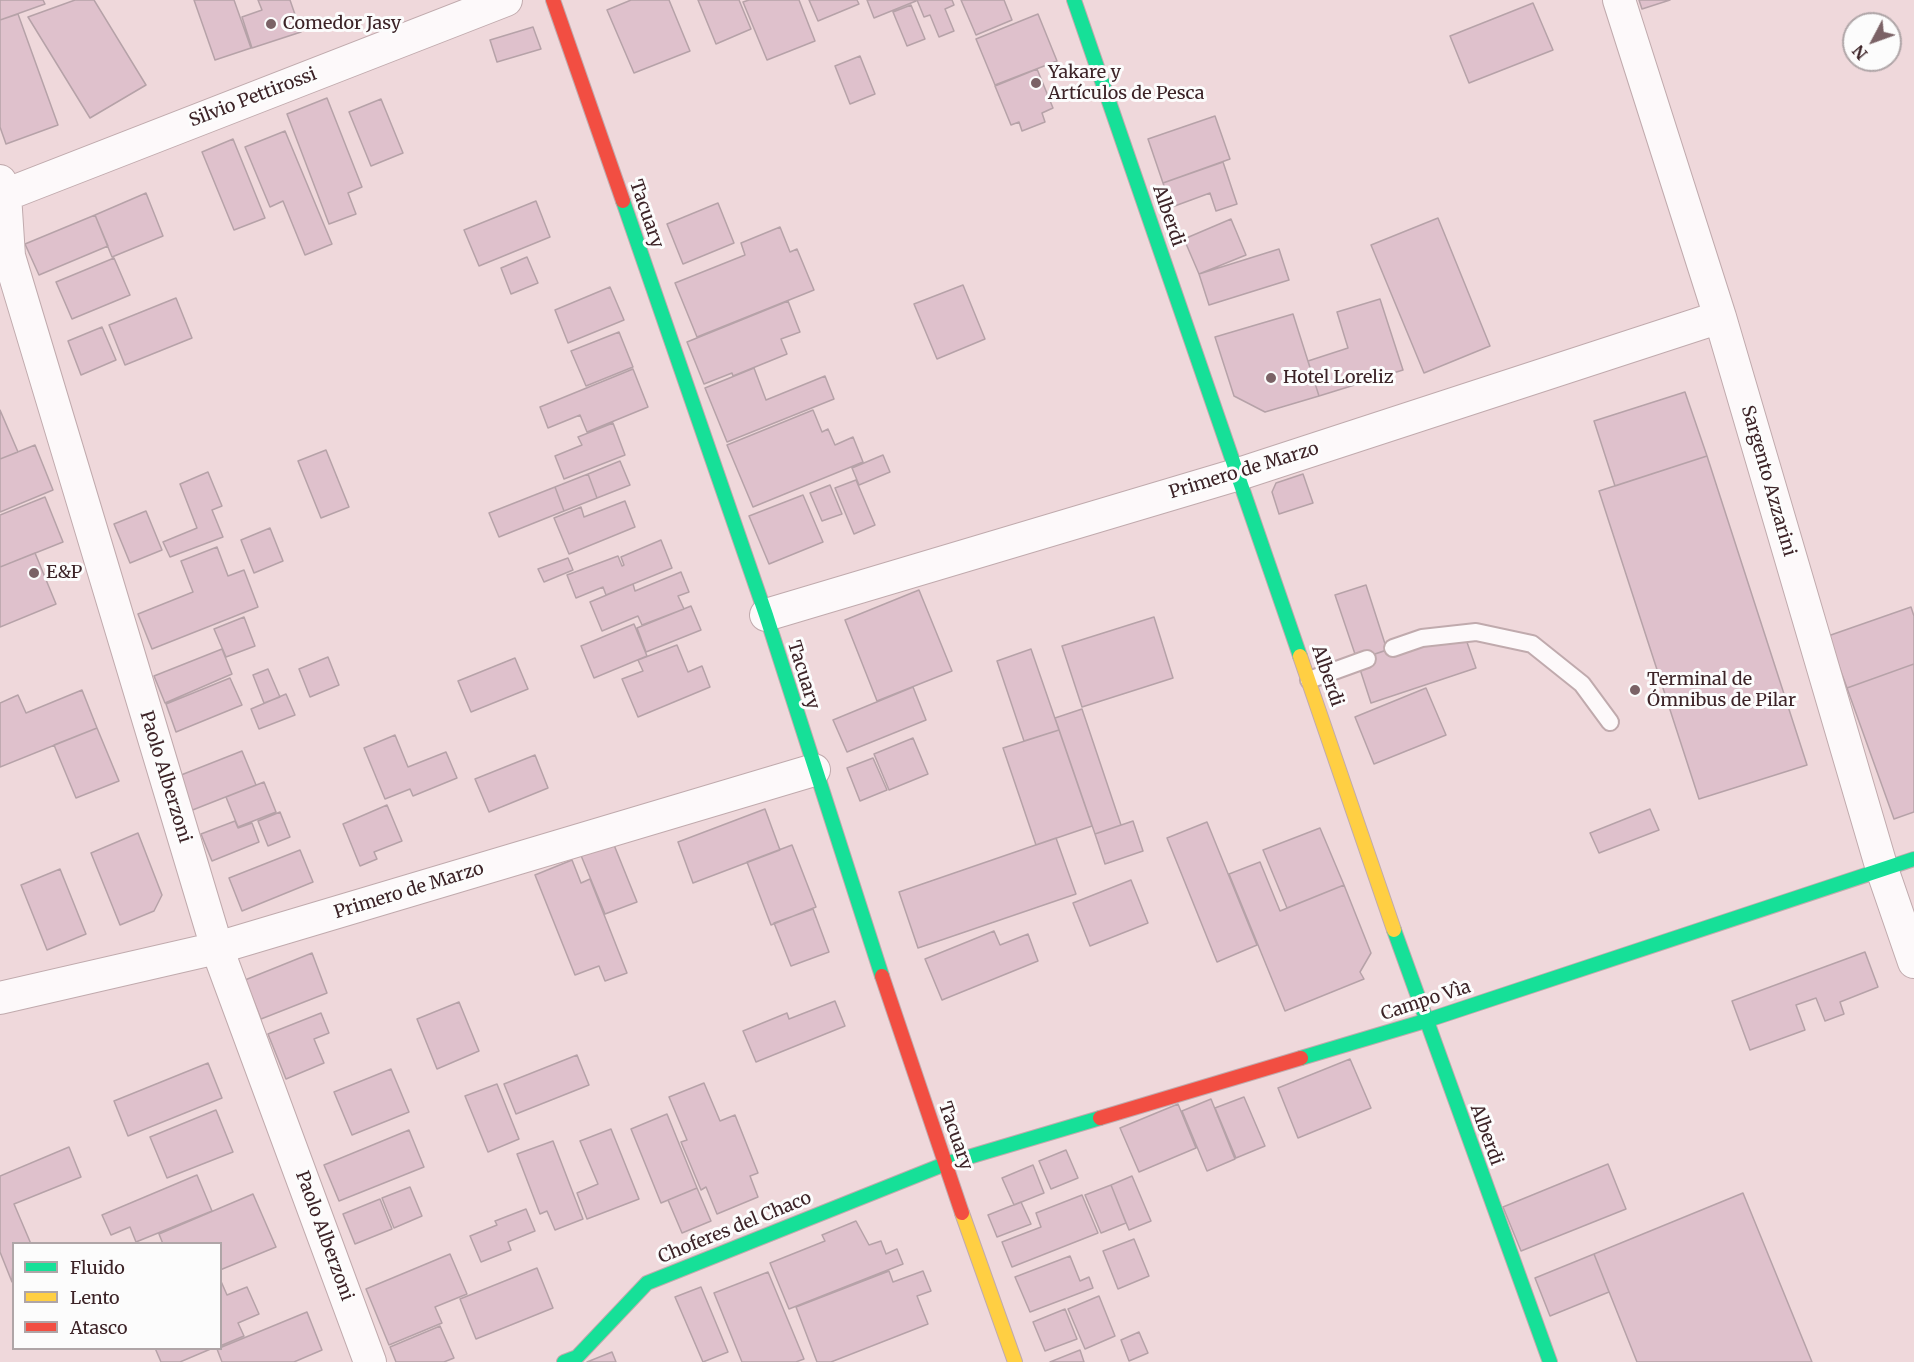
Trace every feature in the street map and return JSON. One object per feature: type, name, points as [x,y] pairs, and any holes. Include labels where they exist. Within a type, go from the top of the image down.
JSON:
[{"type":"street","name":"Silvio Pettirossi","points":[[2,191],[506,0]]},
{"type":"street","name":"Tacuary","points":[[553,0],[766,615],[814,770],[945,1164],[1015,1362]]},
{"type":"street","name":"Alberdi","points":[[1074,0],[1239,474],[1425,1021],[1550,1362]]},
{"type":"street","name":"Sargento Azzarini","points":[[1619,0],[1720,317],[1882,869],[1914,962]]},
{"type":"street","name":"Paolo Alberzoni","points":[[2,191],[9,256],[217,948],[370,1362]]},
{"type":"street","name":"Primero de Marzo","points":[[766,615],[1239,474],[1720,317]]},
{"type":"street","name":"Primero de Marzo","points":[[0,998],[217,948],[814,770]]},
{"type":"street","name":"Campo Vìa","points":[[945,1164],[1425,1021],[1914,859]]},
{"type":"street","name":"Choferes del Chaco","points":[[564,1362],[577,1357],[647,1283],[945,1164]]},
{"type":"lane","points":[[1393,648],[1422,638],[1476,632],[1532,644],[1582,684],[1610,722]]},
{"type":"lane","points":[[1309,680],[1367,658]]},
{"type":"building","points":[[0,0],[43,0],[45,4],[0,20]]},
{"type":"building","points":[[75,0],[94,0],[146,85],[90,118],[28,17]]},
{"type":"building","points":[[194,0],[234,0],[251,48],[215,60]]},
{"type":"building","name":"Comedor Jasy","points":[[258,0],[290,0],[301,32],[252,48],[242,17],[262,10]]},
{"type":"building","points":[[631,0],[669,0],[690,51],[634,73],[607,10]]},
{"type":"building","points":[[698,0],[739,0],[751,29],[716,44]]},
{"type":"building","points":[[799,0],[815,41],[767,60],[743,2]]},
{"type":"building","points":[[809,0],[857,0],[859,4],[818,21]]},
{"type":"building","points":[[867,0],[915,0],[916,1],[874,18]]},
{"type":"building","points":[[917,0],[952,0],[954,5],[945,9],[954,31],[939,37],[930,15],[924,17]]},
{"type":"building","points":[[961,0],[1004,0],[1012,20],[976,35]]},
{"type":"building","points":[[1639,0],[1670,0],[1642,9]]},
{"type":"building","points":[[1533,3],[1553,50],[1469,83],[1450,36]]},
{"type":"building","points":[[911,5],[925,39],[907,46],[893,12]]},
{"type":"building","points":[[18,14],[58,125],[6,144],[0,127],[0,20]]},
{"type":"building","points":[[1038,14],[1057,61],[995,85],[976,39]]},
{"type":"building","points":[[533,27],[541,49],[497,62],[490,40]]},
{"type":"building","points":[[860,56],[875,94],[850,104],[835,66]]},
{"type":"building","points":[[1037,69],[1053,108],[1042,113],[1045,122],[1022,131],[1019,122],[1011,125],[995,86]]},
{"type":"building","points":[[327,98],[362,187],[348,193],[356,214],[329,224],[287,114]]},
{"type":"building","points":[[381,99],[403,153],[371,166],[349,112]]},
{"type":"building","points":[[1215,116],[1230,159],[1163,183],[1148,139]]},
{"type":"building","points":[[285,131],[332,244],[305,255],[283,201],[270,207],[245,147]]},
{"type":"building","points":[[233,139],[265,218],[234,230],[202,152]]},
{"type":"building","points":[[1223,162],[1237,204],[1216,211],[1210,193],[1172,207],[1163,183]]},
{"type":"building","points":[[146,193],[163,236],[112,257],[95,215]]},
{"type":"building","points":[[536,201],[550,237],[479,266],[464,230]]},
{"type":"building","points":[[718,203],[734,243],[683,264],[667,224]]},
{"type":"building","points":[[95,215],[108,246],[39,275],[25,244]]},
{"type":"building","points":[[1438,218],[1490,346],[1424,373],[1371,245]]},
{"type":"building","points":[[1231,219],[1246,255],[1199,274],[1184,239]]},
{"type":"building","points":[[780,227],[790,252],[797,249],[814,290],[697,337],[675,283],[745,255],[741,243]]},
{"type":"building","points":[[1279,249],[1289,280],[1209,305],[1199,274]]},
{"type":"building","points":[[527,257],[538,283],[511,294],[501,268]]},
{"type":"building","points":[[114,258],[130,295],[72,319],[56,282]]},
{"type":"building","points":[[963,285],[985,339],[937,359],[914,304]]},
{"type":"building","points":[[610,287],[624,320],[568,343],[555,310]]},
{"type":"building","points":[[176,298],[192,338],[125,365],[109,325]]},
{"type":"building","points":[[1380,299],[1403,370],[1319,396],[1308,361],[1348,348],[1337,312]]},
{"type":"building","points":[[788,301],[800,332],[781,339],[787,354],[733,376],[732,373],[704,384],[687,342]]},
{"type":"building","name":"Hotel Loreliz","points":[[1293,314],[1319,396],[1265,412],[1234,396],[1215,337]]},
{"type":"building","points":[[102,327],[116,360],[81,375],[68,341]]},
{"type":"building","points":[[619,332],[633,367],[586,386],[571,351]]},
{"type":"building","points":[[754,368],[766,400],[825,376],[834,399],[727,442],[705,388]]},
{"type":"building","points":[[633,369],[648,407],[587,432],[580,415],[548,428],[540,407]]},
{"type":"building","points":[[1685,392],[1707,456],[1615,486],[1594,421]]},
{"type":"building","points":[[0,410],[18,452],[0,459]]},
{"type":"building","points":[[813,410],[822,432],[828,429],[835,445],[853,437],[863,462],[753,507],[727,445]]},
{"type":"building","points":[[613,423],[625,455],[564,479],[555,456],[582,445],[578,437]]},
{"type":"building","points":[[35,445],[53,490],[0,512],[0,459]]},
{"type":"building","points":[[326,450],[349,507],[321,518],[298,461]]},
{"type":"building","points":[[883,455],[890,472],[859,485],[852,468]]},
{"type":"building","points":[[1707,456],[1807,765],[1699,799],[1599,491]]},
{"type":"building","points":[[620,461],[630,485],[597,498],[588,474]]},
{"type":"building","points":[[208,472],[222,506],[212,510],[223,537],[170,557],[163,542],[197,528],[180,484]]},
{"type":"building","points":[[588,474],[597,498],[564,511],[555,487]]},
{"type":"building","points":[[1303,474],[1313,503],[1279,514],[1272,492],[1276,483]]},
{"type":"building","points":[[856,480],[875,525],[854,534],[835,488]]},
{"type":"building","points":[[830,485],[842,514],[822,521],[810,493]]},
{"type":"building","points":[[555,487],[564,511],[499,537],[489,513]]},
{"type":"building","points":[[803,495],[823,542],[769,564],[749,516]]},
{"type":"building","points":[[45,497],[63,542],[0,567],[0,515]]},
{"type":"building","points":[[625,501],[635,527],[569,554],[554,518],[581,507],[584,517]]},
{"type":"building","points":[[146,511],[162,550],[130,563],[114,524]]},
{"type":"building","points":[[270,528],[283,561],[254,573],[241,540]]},
{"type":"building","points":[[661,540],[672,568],[606,595],[603,587],[576,598],[567,575],[618,556],[622,566],[624,565],[621,557]]},
{"type":"building","points":[[217,547],[228,576],[244,570],[258,607],[152,649],[138,614],[193,592],[181,561]]},
{"type":"building","points":[[35,553],[56,604],[0,627],[0,567]]},
{"type":"building","points":[[568,558],[573,570],[544,582],[538,569]]},
{"type":"building","points":[[681,572],[689,592],[678,596],[684,609],[642,625],[638,616],[602,631],[590,602],[633,584],[635,591]]},
{"type":"building","points":[[1366,585],[1387,650],[1357,660],[1335,595]]},
{"type":"building","points":[[919,590],[952,671],[877,701],[845,620]]},
{"type":"building","points":[[691,606],[701,630],[646,652],[637,628]]},
{"type":"building","points":[[1911,607],[1914,616],[1914,664],[1847,688],[1828,636]]},
{"type":"building","points":[[244,617],[255,646],[226,657],[214,629]]},
{"type":"building","points":[[1154,617],[1173,678],[1082,707],[1062,646]]},
{"type":"building","points":[[634,624],[647,656],[594,678],[581,646]]},
{"type":"building","points":[[1461,625],[1476,668],[1371,703],[1357,660]]},
{"type":"building","points":[[677,645],[688,672],[702,666],[710,687],[638,717],[622,679],[643,671],[638,660]]},
{"type":"building","points":[[222,649],[232,674],[165,703],[154,676]]},
{"type":"building","points":[[1031,649],[1059,730],[1024,741],[997,661]]},
{"type":"building","points":[[328,657],[339,685],[310,697],[299,669]]},
{"type":"building","points":[[515,658],[528,689],[471,712],[458,681]]},
{"type":"building","points":[[1914,664],[1914,812],[1894,819],[1847,688]]},
{"type":"building","points":[[268,669],[280,697],[264,703],[253,675]]},
{"type":"building","points":[[230,678],[242,705],[176,732],[166,704]]},
{"type":"building","points":[[913,687],[926,720],[847,752],[833,720]]},
{"type":"building","points":[[1426,688],[1446,735],[1374,764],[1355,717]]},
{"type":"building","points":[[82,690],[97,728],[0,767],[0,703],[18,695],[26,713]]},
{"type":"building","points":[[286,694],[295,715],[259,729],[251,709]]},
{"type":"building","points":[[1082,709],[1121,825],[1095,834],[1055,718]]},
{"type":"building","points":[[97,728],[119,781],[76,798],[54,745]]},
{"type":"building","points":[[1059,730],[1092,826],[1036,845],[1003,748]]},
{"type":"building","points":[[395,735],[408,767],[446,752],[457,778],[413,796],[410,789],[385,799],[364,748]]},
{"type":"building","points":[[913,738],[928,774],[889,790],[874,754]]},
{"type":"building","points":[[242,751],[256,785],[190,811],[176,777]]},
{"type":"building","points":[[535,755],[548,788],[489,812],[475,779]]},
{"type":"building","points":[[873,758],[887,790],[860,801],[847,768]]},
{"type":"building","points":[[264,782],[276,812],[238,827],[226,797]]},
{"type":"building","points":[[387,805],[402,841],[374,852],[377,859],[360,866],[343,824]]},
{"type":"building","points":[[765,809],[780,850],[693,883],[678,842]]},
{"type":"building","points":[[1650,809],[1659,830],[1599,853],[1590,833]]},
{"type":"building","points":[[280,812],[290,837],[268,846],[258,821]]},
{"type":"building","points":[[235,821],[238,828],[252,823],[259,842],[212,861],[201,834]]},
{"type":"building","points":[[1133,821],[1143,851],[1105,864],[1095,834]]},
{"type":"building","points":[[1207,822],[1257,945],[1217,962],[1167,838]]},
{"type":"building","points":[[1320,828],[1344,885],[1287,908],[1263,850]]},
{"type":"building","points":[[138,833],[162,895],[154,911],[120,925],[91,853]]},
{"type":"building","points":[[1056,838],[1076,894],[918,948],[899,892]]},
{"type":"building","points":[[612,840],[637,902],[605,914],[580,853]]},
{"type":"building","points":[[792,845],[816,907],[771,925],[747,862]]},
{"type":"building","points":[[300,850],[313,882],[242,911],[229,878]]},
{"type":"building","points":[[572,860],[581,883],[590,879],[627,973],[605,981],[599,966],[575,975],[535,875]]},
{"type":"building","points":[[1260,862],[1280,911],[1344,885],[1371,953],[1360,972],[1364,979],[1285,1011],[1229,874]]},
{"type":"building","points":[[60,869],[86,934],[47,950],[21,885]]},
{"type":"building","points":[[1131,880],[1148,923],[1090,946],[1073,903]]},
{"type":"building","points":[[813,909],[829,952],[791,966],[774,923]]},
{"type":"building","points":[[994,931],[1000,945],[1028,934],[1038,961],[942,1000],[925,959]]},
{"type":"building","points":[[1865,952],[1878,987],[1840,1002],[1844,1014],[1825,1021],[1816,998],[1796,1005],[1805,1030],[1750,1050],[1732,1001]]},
{"type":"building","points":[[312,953],[327,993],[261,1019],[245,980]]},
{"type":"building","points":[[835,1001],[845,1026],[756,1062],[743,1031],[787,1013],[789,1019]]},
{"type":"building","points":[[459,1002],[479,1051],[437,1069],[417,1019]]},
{"type":"building","points":[[321,1013],[329,1033],[314,1039],[324,1063],[286,1079],[268,1034]]},
{"type":"building","points":[[577,1055],[589,1085],[516,1114],[504,1084]]},
{"type":"building","points":[[1350,1059],[1371,1108],[1298,1138],[1278,1088]]},
{"type":"building","points":[[208,1063],[222,1098],[128,1136],[114,1101]]},
{"type":"building","points":[[391,1069],[409,1112],[352,1135],[334,1092]]},
{"type":"building","points":[[704,1083],[720,1121],[735,1115],[758,1173],[750,1176],[758,1197],[717,1214],[706,1187],[701,1190],[681,1142],[687,1140],[669,1097]]},
{"type":"building","points":[[497,1084],[519,1139],[488,1152],[465,1096]]},
{"type":"building","points":[[1244,1097],[1265,1146],[1236,1158],[1215,1108]]},
{"type":"building","points":[[1211,1099],[1235,1159],[1207,1171],[1182,1111]]},
{"type":"building","points":[[1178,1104],[1196,1148],[1139,1172],[1120,1128]]},
{"type":"building","points":[[216,1110],[233,1152],[167,1178],[150,1137]]},
{"type":"building","points":[[667,1114],[697,1188],[661,1203],[631,1129]]},
{"type":"building","points":[[611,1129],[639,1199],[587,1219],[577,1193],[598,1184],[580,1141]]},
{"type":"building","points":[[409,1130],[424,1167],[339,1201],[324,1165]]},
{"type":"building","points":[[553,1141],[583,1219],[555,1230],[547,1211],[540,1214],[517,1154]]},
{"type":"building","points":[[69,1147],[81,1177],[14,1204],[30,1242],[12,1242],[12,1282],[0,1252],[0,1176]]},
{"type":"building","points":[[1066,1150],[1078,1178],[1051,1189],[1039,1161]]},
{"type":"building","points":[[1608,1164],[1626,1209],[1521,1251],[1503,1207]]},
{"type":"building","points":[[1033,1165],[1044,1193],[1014,1205],[1002,1178]]},
{"type":"building","points":[[197,1175],[212,1211],[136,1242],[130,1227],[111,1235],[102,1215]]},
{"type":"building","points":[[1132,1176],[1151,1221],[1129,1230],[1111,1185]]},
{"type":"building","points":[[1111,1185],[1126,1223],[1101,1233],[1085,1195]]},
{"type":"building","points":[[410,1187],[422,1216],[394,1228],[382,1198]]},
{"type":"building","points":[[697,1188],[711,1221],[682,1233],[668,1200]]},
{"type":"building","points":[[1743,1193],[1812,1362],[1637,1362],[1594,1254]]},
{"type":"building","points":[[253,1194],[276,1247],[222,1269],[222,1242],[162,1242],[159,1234]]},
{"type":"building","points":[[1082,1195],[1098,1233],[1012,1267],[1002,1242],[1041,1227],[1036,1213]]},
{"type":"building","points":[[380,1199],[392,1229],[355,1244],[343,1214]]},
{"type":"building","points":[[1021,1202],[1031,1224],[997,1237],[988,1215]]},
{"type":"building","points":[[526,1209],[535,1231],[508,1242],[511,1250],[481,1262],[470,1236],[497,1225],[495,1221]]},
{"type":"building","points":[[856,1221],[869,1245],[881,1241],[886,1254],[897,1249],[903,1264],[789,1309],[770,1263],[825,1241],[822,1235]]},
{"type":"building","points":[[1134,1239],[1149,1276],[1118,1289],[1103,1251]]},
{"type":"building","points":[[450,1254],[467,1294],[435,1307],[442,1323],[389,1345],[366,1289]]},
{"type":"building","points":[[1594,1254],[1609,1292],[1550,1316],[1535,1278]]},
{"type":"building","points":[[1070,1256],[1080,1281],[1089,1277],[1093,1288],[1030,1312],[1015,1277]]},
{"type":"building","points":[[537,1268],[553,1308],[476,1339],[460,1299]]},
{"type":"building","points":[[889,1271],[893,1282],[923,1271],[931,1291],[917,1296],[928,1324],[831,1362],[817,1362],[796,1307]]},
{"type":"building","points":[[768,1272],[804,1359],[796,1362],[742,1362],[714,1293]]},
{"type":"building","points":[[222,1284],[227,1295],[247,1287],[259,1314],[238,1323],[244,1336],[222,1345]]},
{"type":"building","points":[[701,1287],[728,1352],[703,1362],[675,1297]]},
{"type":"building","points":[[1099,1296],[1115,1336],[1085,1349],[1068,1309]]},
{"type":"building","points":[[1065,1309],[1077,1339],[1045,1351],[1033,1322]]},
{"type":"building","points":[[307,1312],[322,1350],[294,1362],[222,1362],[217,1350],[222,1350],[222,1347]]},
{"type":"building","points":[[440,1326],[454,1358],[444,1362],[396,1362],[390,1347]]},
{"type":"building","points":[[1139,1332],[1148,1353],[1129,1361],[1121,1340]]},
{"type":"building","points":[[156,1350],[208,1350],[180,1362],[161,1362]]},
{"type":"building","points":[[1080,1350],[1084,1362],[1050,1362]]},
{"type":"building","points":[[612,1352],[616,1362],[587,1362]]},
{"type":"traffic: fast","points":[[1074,0],[1300,656]]},
{"type":"traffic: fast","points":[[623,201],[766,615],[882,976]]},
{"type":"traffic: fast","points":[[1301,1058],[1425,1021],[1914,859]]},
{"type":"traffic: fast","points":[[1394,930],[1550,1362]]},
{"type":"traffic: fast","points":[[564,1362],[577,1357],[647,1283],[945,1164],[1100,1118]]},
{"type":"traffic: slow","points":[[1300,656],[1394,930]]},
{"type":"traffic: slow","points":[[962,1213],[1015,1362]]},
{"type":"traffic: jam","points":[[553,0],[623,201]]},
{"type":"traffic: jam","points":[[882,976],[962,1213]]},
{"type":"traffic: jam","points":[[1100,1118],[1301,1058]]},
{"type":"place","name":"Comedor Jasy","points":[[271,24]]},
{"type":"place","name":"Yakare y Artículos de Pesca","points":[[1036,83]]},
{"type":"place","name":"Hotel Loreliz","points":[[1271,378]]},
{"type":"place","name":"E&P","points":[[34,573]]},
{"type":"place","name":"Terminal de Ómnibus de Pilar","points":[[1635,690]]}]
